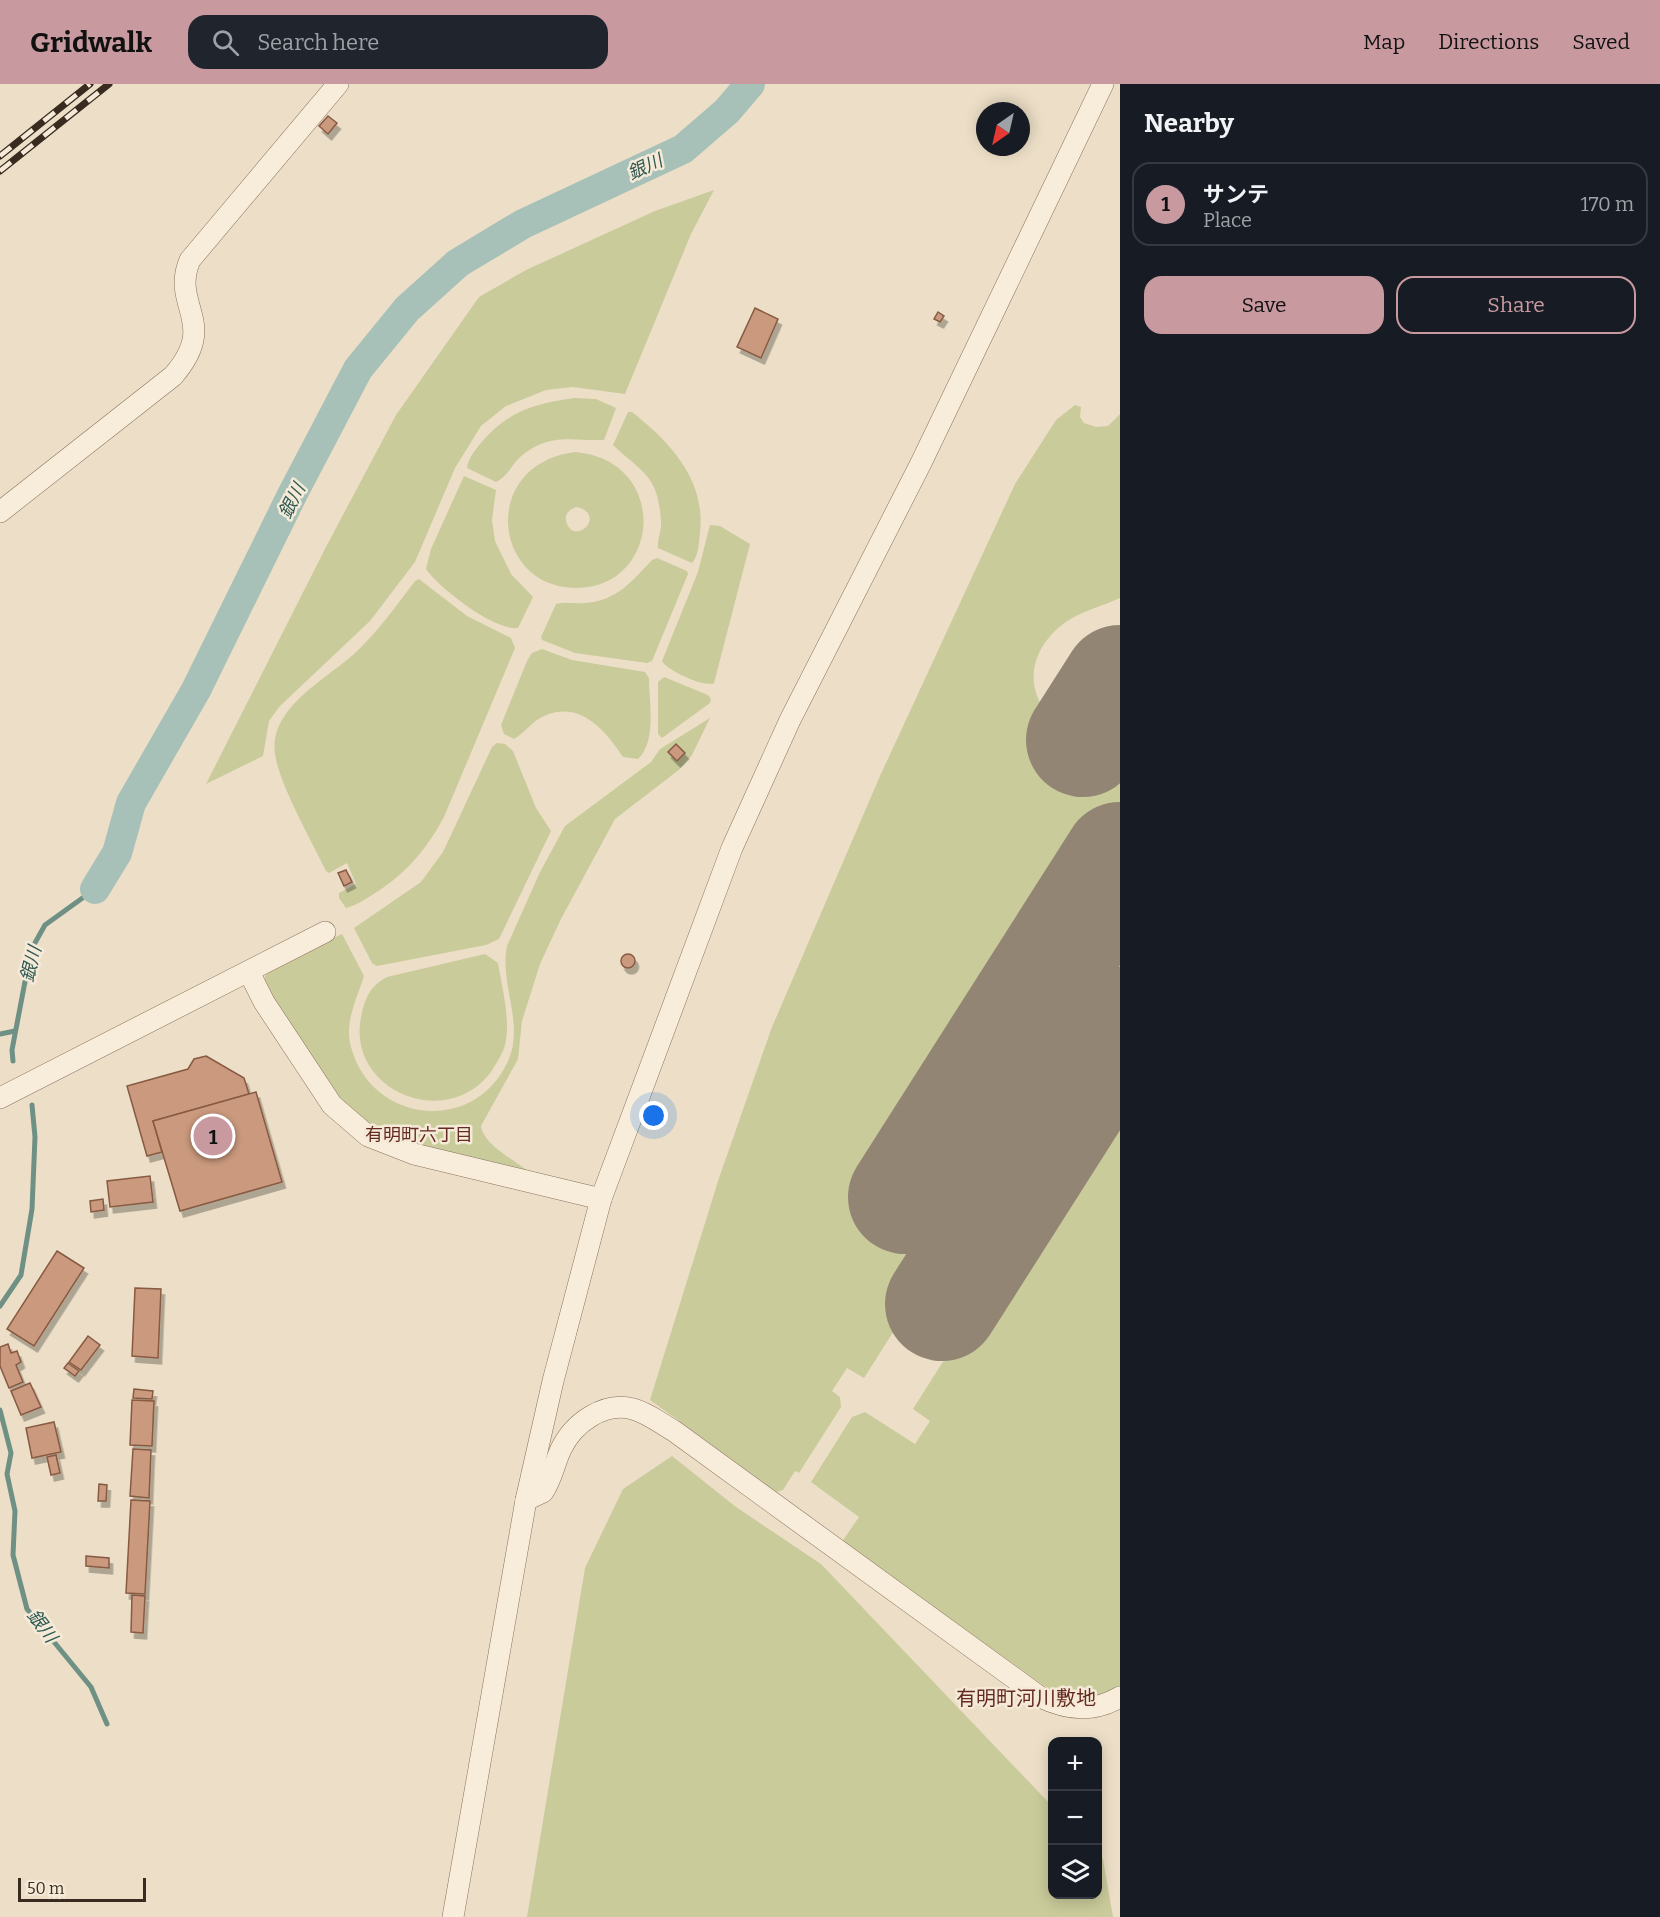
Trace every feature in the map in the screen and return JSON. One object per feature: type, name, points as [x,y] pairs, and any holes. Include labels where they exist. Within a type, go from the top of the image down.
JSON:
[{"type":"street","points":[[0,512],[173,376],[187,360],[194,341],[193,316],[184,286],[184,273],[190,260],[338,84]]},
{"type":"street","points":[[453,1917],[526,1500],[553,1381],[601,1199],[732,848],[790,720],[921,463],[1103,84]]},
{"type":"street","points":[[0,1098],[325,932]]},
{"type":"street","points":[[249,972],[264,1002],[332,1105],[368,1136],[414,1154],[601,1199]]},
{"type":"street","points":[[526,1500],[543,1492],[569,1435],[585,1420],[607,1409],[630,1408],[647,1414],[674,1431],[1040,1697],[1060,1706],[1087,1709],[1109,1703],[1120,1697]]},
{"type":"green space","points":[[714,190],[691,234],[625,394],[573,387],[546,390],[506,406],[481,426],[455,468],[415,562],[370,621],[279,707],[269,721],[263,756],[206,784],[327,545],[396,415],[479,297],[526,270],[655,211]]},
{"type":"green space","points":[[574,398],[596,399],[616,408],[604,440],[560,440],[540,444],[519,458],[496,482],[467,468],[470,458],[480,444],[511,417],[534,406]]},
{"type":"green space","points":[[1075,405],[1081,407],[1080,417],[1084,423],[1096,427],[1108,426],[1120,414],[1120,598],[1075,617],[1057,629],[1040,650],[1034,675],[1035,688],[1040,701],[1053,719],[1102,750],[1120,721],[1120,975],[864,1378],[847,1368],[832,1391],[840,1397],[841,1407],[799,1473],[795,1471],[783,1490],[777,1492],[650,1400],[719,1178],[772,1027],[880,776],[1015,484],[1056,420]]},
{"type":"green space","points":[[628,412],[632,412],[660,436],[672,449],[691,479],[700,513],[698,548],[692,563],[658,548],[661,521],[656,493],[647,476],[613,445]]},
{"type":"green space","points":[[575,452],[606,460],[627,476],[640,498],[643,523],[639,547],[626,567],[605,582],[577,588],[549,583],[527,569],[514,549],[508,525],[511,501],[523,478],[544,461]],"holes":[[[577,507],[586,511],[589,516],[587,526],[582,530],[571,530],[566,521],[568,513]]]},
{"type":"green space","points":[[464,476],[496,490],[492,520],[495,541],[511,574],[533,597],[518,628],[495,623],[482,616],[442,587],[426,569],[431,549]]},
{"type":"green space","points":[[710,525],[720,526],[750,544],[714,683],[709,684],[686,677],[662,661],[698,572]]},
{"type":"green space","points":[[657,558],[687,571],[688,574],[652,661],[647,663],[575,653],[542,640],[541,637],[556,604],[585,603],[615,594]]},
{"type":"green space","points":[[419,579],[467,616],[511,638],[515,648],[444,817],[430,840],[414,861],[395,879],[363,901],[346,908],[339,898],[339,893],[356,884],[347,863],[329,873],[326,871],[283,781],[275,754],[275,738],[281,723],[301,696],[354,654]]},
{"type":"green space","points":[[542,649],[572,660],[645,672],[649,678],[650,732],[644,751],[638,759],[623,757],[600,728],[590,720],[569,712],[557,712],[544,716],[514,739],[504,734],[501,725],[527,661],[532,653]]},
{"type":"green space","points":[[664,677],[708,695],[711,699],[710,703],[662,738],[658,734],[658,682]]},
{"type":"green space","points":[[710,718],[692,755],[680,769],[615,819],[561,919],[540,964],[522,1021],[518,1059],[481,1126],[483,1133],[493,1145],[528,1171],[393,1139],[371,1127],[352,1111],[319,1073],[265,986],[265,976],[272,968],[342,934],[364,976],[352,1011],[349,1029],[351,1047],[362,1072],[379,1092],[400,1104],[424,1110],[448,1110],[471,1102],[491,1086],[507,1063],[512,1049],[513,1020],[505,961],[507,946],[540,872],[565,826],[651,762],[660,749]]},
{"type":"green space","points":[[497,743],[505,744],[513,751],[536,808],[551,831],[499,939],[486,945],[377,966],[372,963],[354,928],[421,882],[443,852],[492,747]]},
{"type":"green space","points":[[485,954],[498,963],[507,1025],[505,1045],[493,1069],[474,1088],[452,1098],[428,1100],[405,1095],[385,1083],[369,1066],[361,1043],[361,1017],[364,1004],[372,989],[387,977]]},
{"type":"green space","points":[[1120,989],[1120,1068],[951,1335],[924,1341],[916,1313]]},
{"type":"green space","points":[[1120,1082],[1120,1686],[1102,1694],[1076,1697],[1049,1689],[841,1543],[859,1517],[811,1482],[852,1417],[865,1412],[915,1444],[930,1421],[913,1409]]},
{"type":"green space","points":[[672,1456],[736,1507],[821,1564],[1048,1802],[1048,1899],[1102,1899],[1102,1858],[1113,1917],[527,1917],[585,1568],[623,1489]]},
{"type":"building","points":[[328,116],[337,123],[328,134],[319,126]]},
{"type":"building","points":[[755,308],[778,319],[761,358],[737,347]]},
{"type":"building","points":[[938,312],[944,316],[940,322],[934,319]]},
{"type":"building","points":[[676,744],[685,753],[677,761],[668,752]]},
{"type":"building","points":[[346,870],[352,882],[344,886],[338,873]]},
{"type":"building","points":[[628,954],[633,956],[635,961],[633,966],[628,968],[623,966],[621,961],[623,956]]},
{"type":"building","points":[[206,1056],[244,1078],[249,1094],[153,1121],[162,1152],[147,1156],[127,1086],[188,1069],[194,1059]]},
{"type":"building","points":[[256,1092],[282,1182],[180,1211],[153,1121]]},
{"type":"building","points":[[150,1176],[153,1202],[110,1207],[107,1181]]},
{"type":"building","points":[[103,1199],[104,1210],[91,1212],[90,1201]]},
{"type":"building","points":[[57,1251],[84,1268],[34,1346],[7,1329]]},
{"type":"building","points":[[135,1288],[161,1289],[158,1358],[132,1356]]},
{"type":"building","points":[[88,1336],[100,1345],[81,1370],[69,1362]]},
{"type":"building","points":[[8,1344],[11,1353],[17,1351],[21,1362],[16,1365],[23,1382],[9,1388],[0,1366],[0,1347]]},
{"type":"building","points":[[68,1363],[79,1371],[75,1376],[64,1368]]},
{"type":"building","points":[[30,1383],[41,1407],[21,1415],[11,1391]]},
{"type":"building","points":[[134,1389],[153,1391],[152,1399],[133,1398]]},
{"type":"building","points":[[132,1400],[154,1401],[152,1446],[130,1445]]},
{"type":"building","points":[[54,1422],[61,1452],[32,1458],[26,1428]]},
{"type":"building","points":[[133,1449],[151,1450],[149,1498],[130,1496]]},
{"type":"building","points":[[56,1455],[60,1473],[51,1475],[47,1457]]},
{"type":"building","points":[[99,1484],[107,1485],[106,1501],[98,1501]]},
{"type":"building","points":[[131,1500],[150,1501],[145,1594],[126,1593]]},
{"type":"building","points":[[86,1556],[109,1558],[109,1568],[86,1566]]},
{"type":"building","points":[[132,1595],[145,1596],[143,1633],[131,1632]]},
{"type":"waterway","name":"銀川","points":[[95,889],[117,853],[131,803],[196,690],[293,493],[358,369],[407,309],[458,263],[523,224],[683,149],[727,111],[750,84]]},
{"type":"waterway","name":"銀川","points":[[13,1061],[12,1050],[31,950],[45,925],[95,889]]},
{"type":"waterway","points":[[0,1034],[15,1031]]},
{"type":"waterway","name":"銀川","points":[[0,1306],[21,1275],[32,1209],[35,1137],[32,1105]]},
{"type":"waterway","name":"銀川","points":[[0,1410],[11,1453],[7,1474],[15,1511],[13,1555],[27,1609],[91,1687],[107,1724]]},
{"type":"runway","points":[[1083,740],[1120,682]]},
{"type":"runway","points":[[905,1197],[1120,859]]},
{"type":"runway","points":[[942,1304],[1120,1024]]},
{"type":"railway","points":[[0,156],[90,84]]},
{"type":"railway","points":[[0,171],[109,84]]},
{"type":"place","name":"サンテ","points":[[213,1136]]},
{"type":"district","name":"有明町六丁目","points":[[419,1135]]},
{"type":"district","name":"有明町河川敷地","points":[[1026,1698]]}]
